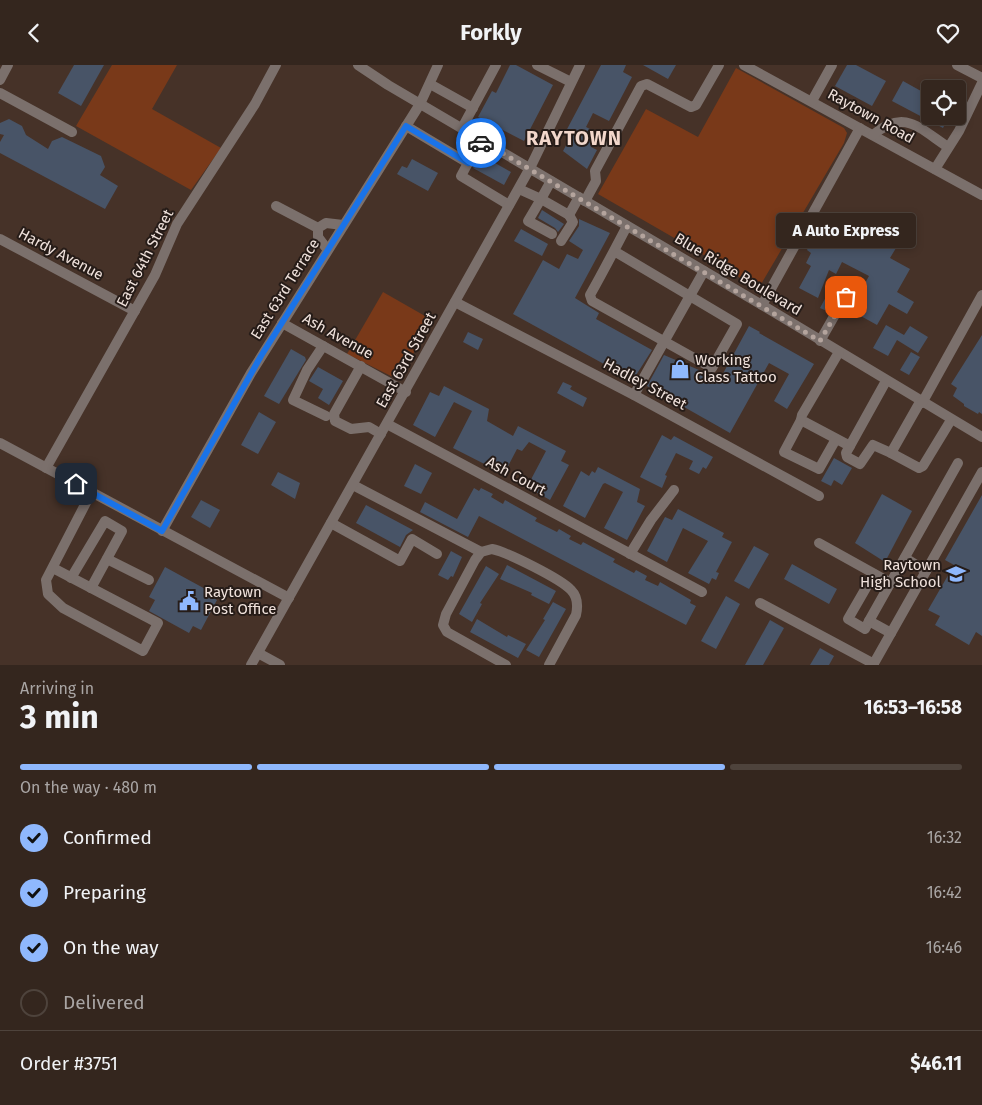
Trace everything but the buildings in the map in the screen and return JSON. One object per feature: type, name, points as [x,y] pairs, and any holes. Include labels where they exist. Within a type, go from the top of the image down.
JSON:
[{"type":"street","points":[[0,80],[8,65]]},
{"type":"street","name":"East 64th Street","points":[[46,468],[155,275],[177,224],[255,104],[276,65]]},
{"type":"street","name":"Blue Ridge Boulevard","points":[[358,65],[482,141],[762,305],[921,403],[982,437]]},
{"type":"street","name":"East 63rd Terrace","points":[[162,531],[282,323],[420,104],[438,65]]},
{"type":"street","points":[[462,129],[496,65]]},
{"type":"street","points":[[537,65],[570,82]]},
{"type":"street","name":"East 63rd Street","points":[[251,665],[519,189],[580,65]]},
{"type":"street","points":[[569,215],[596,181],[595,171],[641,86],[647,84],[691,107],[696,105],[719,65]]},
{"type":"street","name":"Raytown Road","points":[[744,65],[982,195]]},
{"type":"street","points":[[812,101],[832,65]]},
{"type":"street","points":[[957,65],[982,78]]},
{"type":"street","points":[[935,169],[960,131],[982,83]]},
{"type":"street","points":[[430,84],[473,108]]},
{"type":"street","points":[[0,93],[72,132]]},
{"type":"street","points":[[872,135],[885,125],[901,120],[916,126],[948,147]]},
{"type":"street","points":[[406,126],[468,163]]},
{"type":"street","points":[[762,305],[860,128]]},
{"type":"street","points":[[482,141],[461,176],[509,205]]},
{"type":"street","points":[[551,181],[528,221],[552,234]]},
{"type":"street","points":[[519,189],[569,215],[573,222],[561,241]]},
{"type":"street","points":[[276,206],[318,228]]},
{"type":"street","points":[[318,228],[326,223],[343,225]]},
{"type":"street","points":[[614,251],[737,324],[712,368],[592,301],[590,295],[627,226]]},
{"type":"street","points":[[318,228],[318,237],[327,249]]},
{"type":"street","name":"Hardy Avenue","points":[[0,239],[135,311]]},
{"type":"street","points":[[634,395],[704,271]]},
{"type":"street","points":[[820,341],[853,283]]},
{"type":"street","points":[[891,453],[982,295]]},
{"type":"street","name":"Hadley Street","points":[[455,302],[634,395],[819,496]]},
{"type":"street","name":"Ash Avenue","points":[[282,323],[406,392]]},
{"type":"street","points":[[323,346],[307,370],[293,400],[326,417]]},
{"type":"street","points":[[836,439],[819,469],[784,452],[802,420],[802,415],[839,352]]},
{"type":"street","points":[[361,366],[334,414],[335,421],[351,429],[370,427],[381,435]]},
{"type":"street","points":[[886,381],[850,446],[846,457],[860,464],[873,445],[919,468],[923,467],[951,420]]},
{"type":"street","points":[[802,420],[850,446]]},
{"type":"street","name":"Ash Court","points":[[387,424],[702,592]]},
{"type":"street","points":[[0,443],[289,598]]},
{"type":"street","points":[[874,574],[848,619],[865,629],[958,463]]},
{"type":"street","points":[[760,603],[874,665],[982,472]]},
{"type":"street","points":[[353,485],[481,552],[492,549],[500,551],[572,590],[578,606],[576,615],[549,665]]},
{"type":"street","points":[[630,554],[651,520],[674,490]]},
{"type":"street","points":[[53,568],[158,623],[143,651],[55,602],[48,594],[46,580],[91,493]]},
{"type":"street","points":[[71,578],[105,521],[122,531],[91,588]]},
{"type":"street","points":[[331,523],[400,561],[412,539],[436,554]]},
{"type":"street","points":[[819,543],[891,583]]},
{"type":"street","points":[[481,552],[446,614],[443,625],[447,632],[506,665]]},
{"type":"street","points":[[905,558],[926,571]]},
{"type":"street","points":[[107,559],[149,580]]},
{"type":"street","points":[[870,621],[891,633]]},
{"type":"street","points":[[258,653],[280,665]]},
{"type":"shaded area","points":[[112,65],[177,65],[152,109],[221,148],[191,190],[76,126]]},
{"type":"shaded area","points":[[736,68],[844,128],[847,133],[844,143],[760,286],[756,287],[749,286],[735,273],[598,194],[646,109],[698,137]]},
{"type":"shaded area","points":[[383,292],[432,320],[404,370],[397,376],[391,376],[347,354]]},
{"type":"way so far","points":[[481,143],[482,141],[820,341],[846,297]]},
{"type":"place","name":"A Auto Express","points":[[846,297]]},
{"type":"place","name":"Working Class Tattoo","points":[[680,369]]},
{"type":"place","name":"Raytown High School","points":[[956,574]]},
{"type":"place","name":"Raytown Post Office","points":[[189,601]]},
{"type":"district","name":"RAYTOWN","points":[[574,138]]},
{"type":"route","points":[[76,484],[162,531],[261,356],[406,126],[468,163],[481,143]]}]
